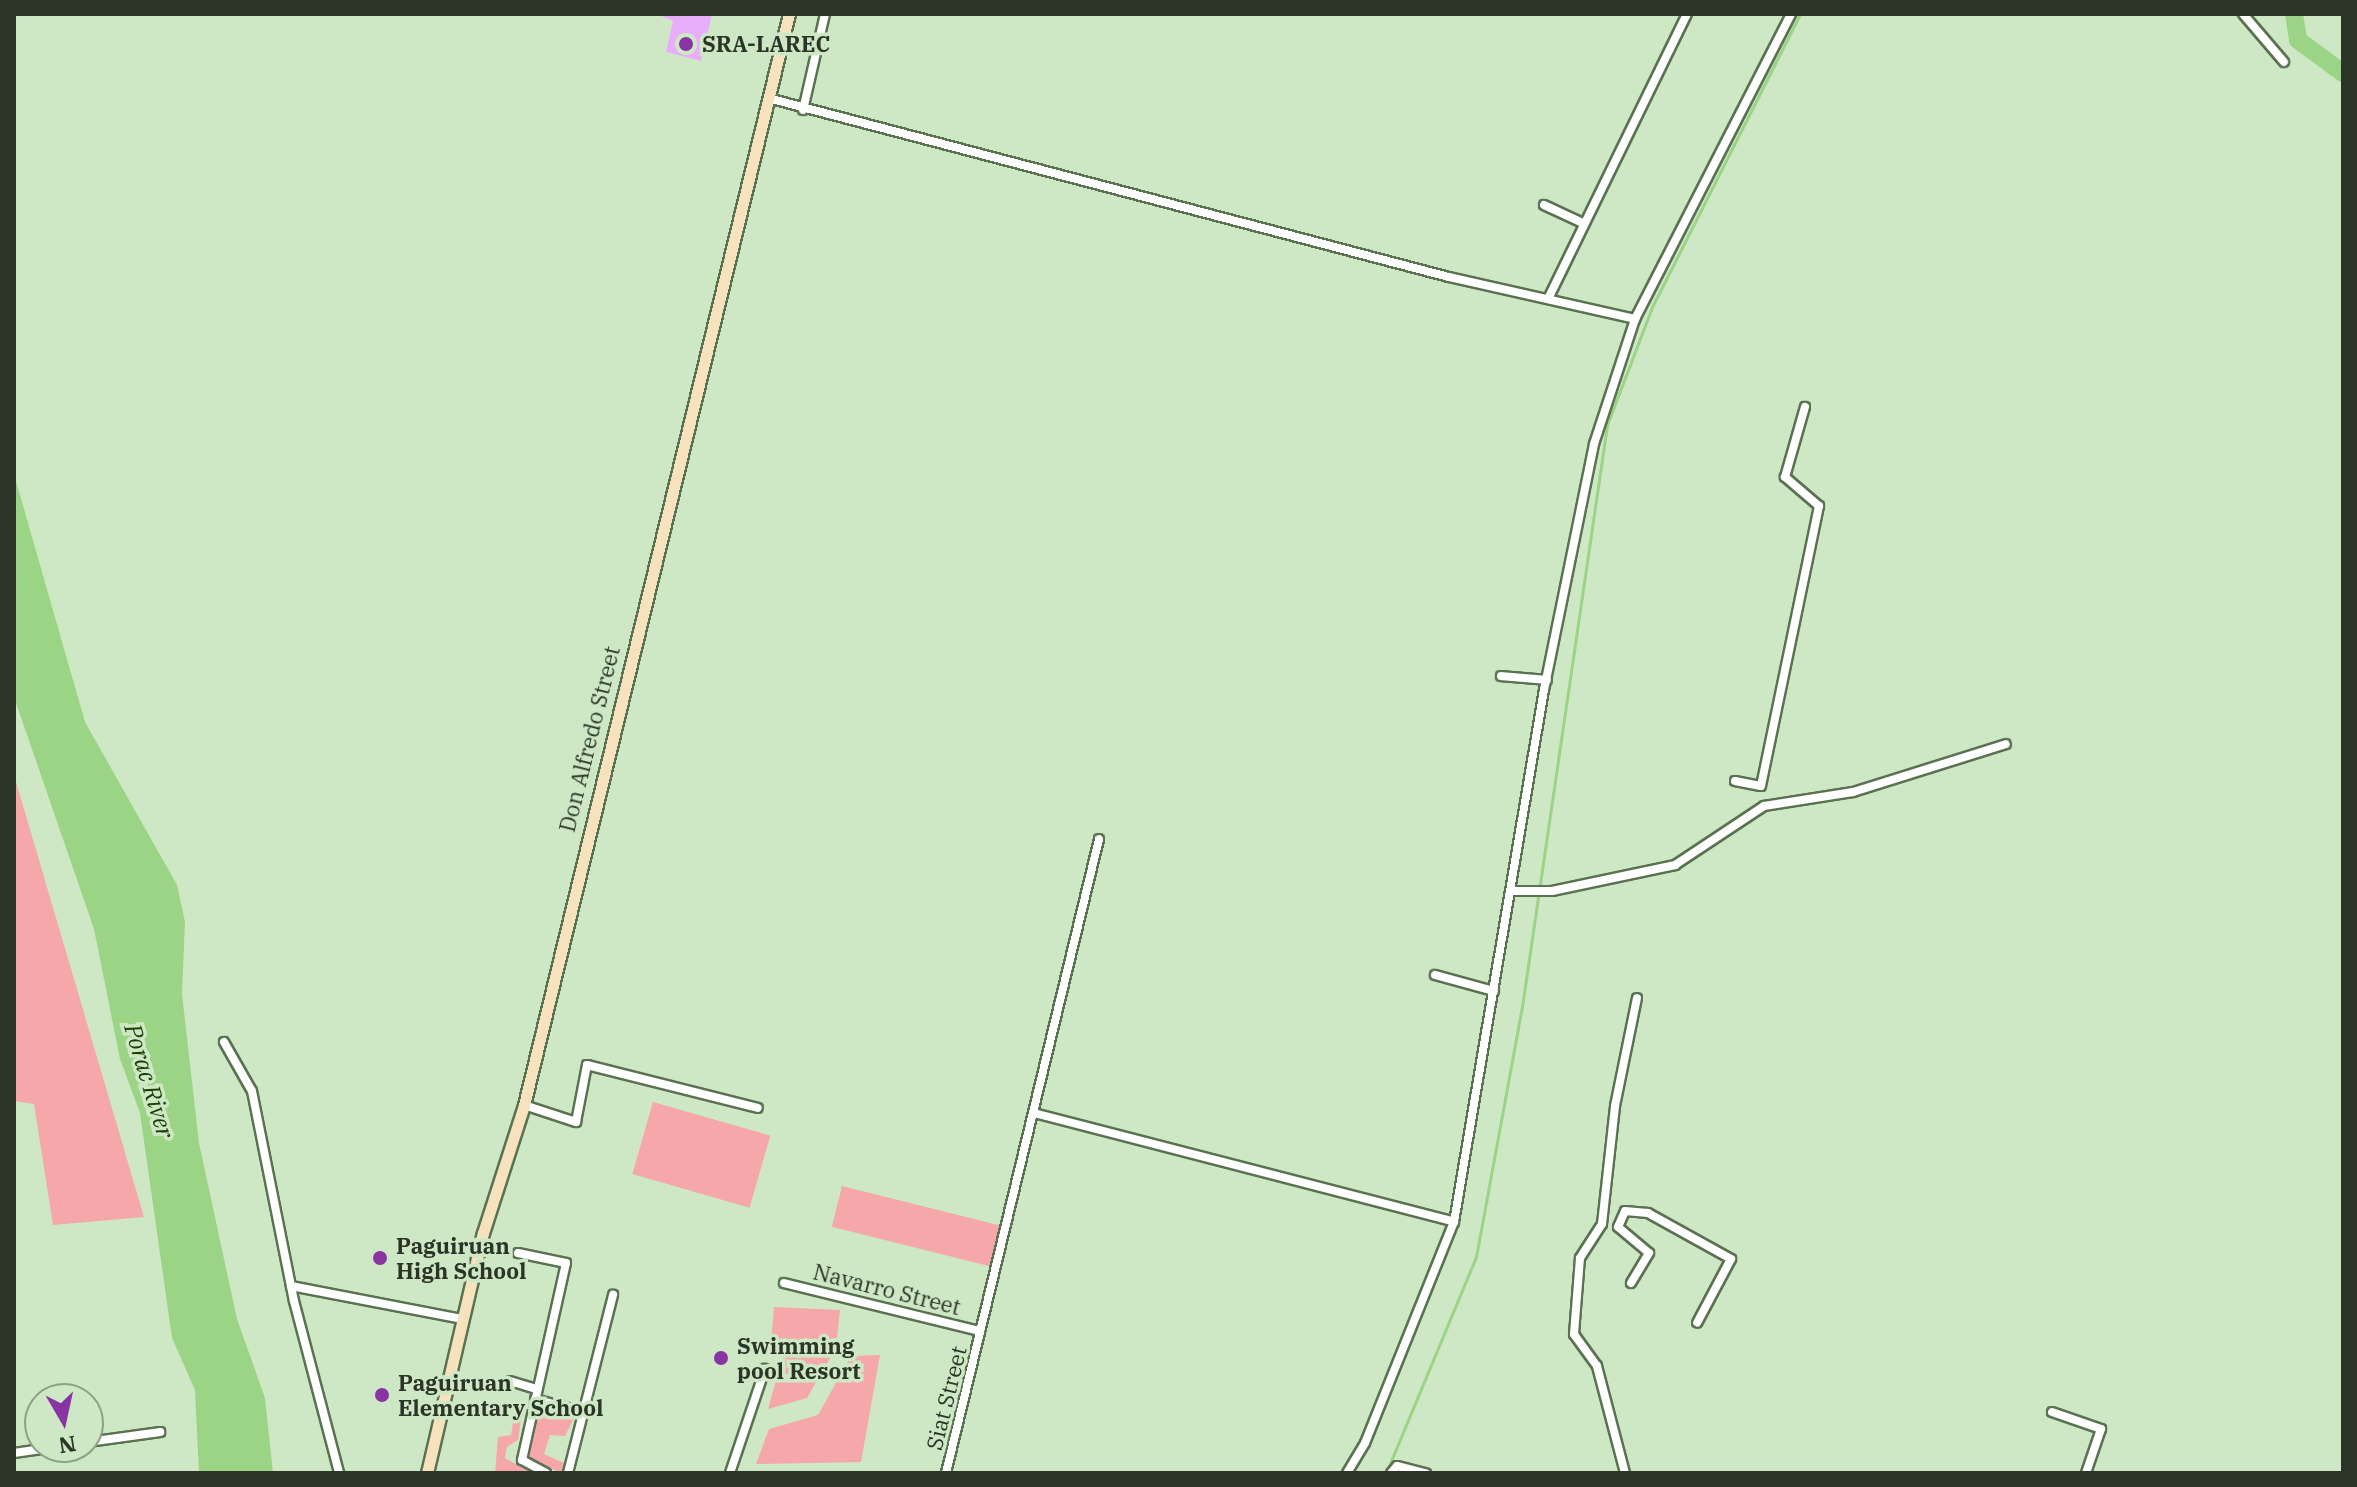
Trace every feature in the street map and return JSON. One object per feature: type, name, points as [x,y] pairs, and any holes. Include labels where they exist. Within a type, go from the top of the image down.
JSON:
[{"type":"street","name":"Don Alfredo Street","points":[[427,1473],[463,1319],[524,1105],[789,14]]},
{"type":"street","points":[[803,110],[825,14]]},
{"type":"street","points":[[1548,299],[1687,14]]},
{"type":"street","points":[[1347,1473],[1365,1443],[1454,1222],[1494,991],[1515,891],[1547,680],[1594,444],[1635,319],[1791,14]]},
{"type":"street","points":[[2243,14],[2284,62]]},
{"type":"street","points":[[768,98],[803,110],[1635,319]]},
{"type":"street","points":[[1544,205],[1583,223]]},
{"type":"street","points":[[1735,781],[1761,786],[1819,506],[1785,477],[1805,407]]},
{"type":"street","points":[[1501,676],[1547,680]]},
{"type":"street","points":[[1515,891],[1541,891],[1675,865],[1764,806],[1853,792],[2006,744]]},
{"type":"street","name":"Siat Street","points":[[946,1473],[1099,839]]},
{"type":"street","points":[[1435,975],[1494,991]]},
{"type":"street","points":[[1625,1473],[1597,1366],[1574,1334],[1580,1258],[1602,1224],[1613,1121],[1637,998]]},
{"type":"street","points":[[224,1042],[252,1091],[291,1286],[339,1473]]},
{"type":"street","points":[[524,1105],[576,1122],[587,1065],[758,1108]]},
{"type":"street","points":[[1034,1113],[1454,1222]]},
{"type":"street","points":[[1631,1283],[1649,1253],[1618,1227],[1625,1211],[1648,1213],[1731,1259],[1697,1323]]},
{"type":"street","points":[[518,1253],[566,1263],[522,1460],[546,1473]]},
{"type":"street","name":"Navarro Street","points":[[784,1283],[980,1331]]},
{"type":"street","points":[[291,1286],[463,1319]]},
{"type":"street","points":[[568,1473],[613,1295]]},
{"type":"street","points":[[730,1473],[765,1369]]},
{"type":"street","points":[[510,1381],[583,1412]]},
{"type":"street","points":[[2052,1412],[2101,1429],[2086,1473]]},
{"type":"street","points":[[104,1440],[160,1432]]},
{"type":"street","points":[[1391,1473],[1397,1466],[1426,1473]]},
{"type":"shaded area","points":[[14,775],[144,1217],[53,1225],[34,1104],[14,1101]]},
{"type":"shaded area","points":[[653,1102],[770,1136],[750,1208],[632,1174]]},
{"type":"shaded area","points":[[842,1186],[1001,1226],[991,1266],[832,1227]]},
{"type":"shaded area","points":[[774,1307],[840,1310],[836,1348],[807,1398],[768,1409],[786,1345],[771,1343]]},
{"type":"shaded area","points":[[880,1355],[861,1462],[756,1464],[769,1429],[818,1415],[851,1356]]},
{"type":"shaded area","points":[[539,1404],[577,1412],[565,1436],[550,1435],[544,1454],[564,1463],[561,1473],[525,1457]]},
{"type":"shaded area","points":[[514,1417],[521,1419],[518,1440],[507,1447],[505,1458],[532,1473],[495,1473],[498,1437],[511,1435]]},
{"type":"water","name":"Porac River","points":[[14,474],[85,722],[177,885],[185,922],[182,994],[199,1143],[237,1319],[265,1398],[273,1473],[199,1473],[195,1390],[172,1338],[140,1113],[120,1059],[94,929],[14,697]]},
{"type":"building","name":"SRA-LAREC","points":[[657,14],[712,14],[701,61],[666,52],[673,21]]},
{"type":"waterway","points":[[1386,1473],[1476,1257],[1522,1007],[1607,425],[1652,307],[1800,14]]},
{"type":"waterway","points":[[2294,14],[2298,40],[2343,73]]},
{"type":"place","name":"SRA-LAREC","points":[[686,44]]},
{"type":"place","name":"Paguiruan High School","points":[[380,1258]]},
{"type":"place","name":"Swimming pool Resort","points":[[721,1358]]},
{"type":"place","name":"Paguiruan Elementary School","points":[[382,1395]]}]
